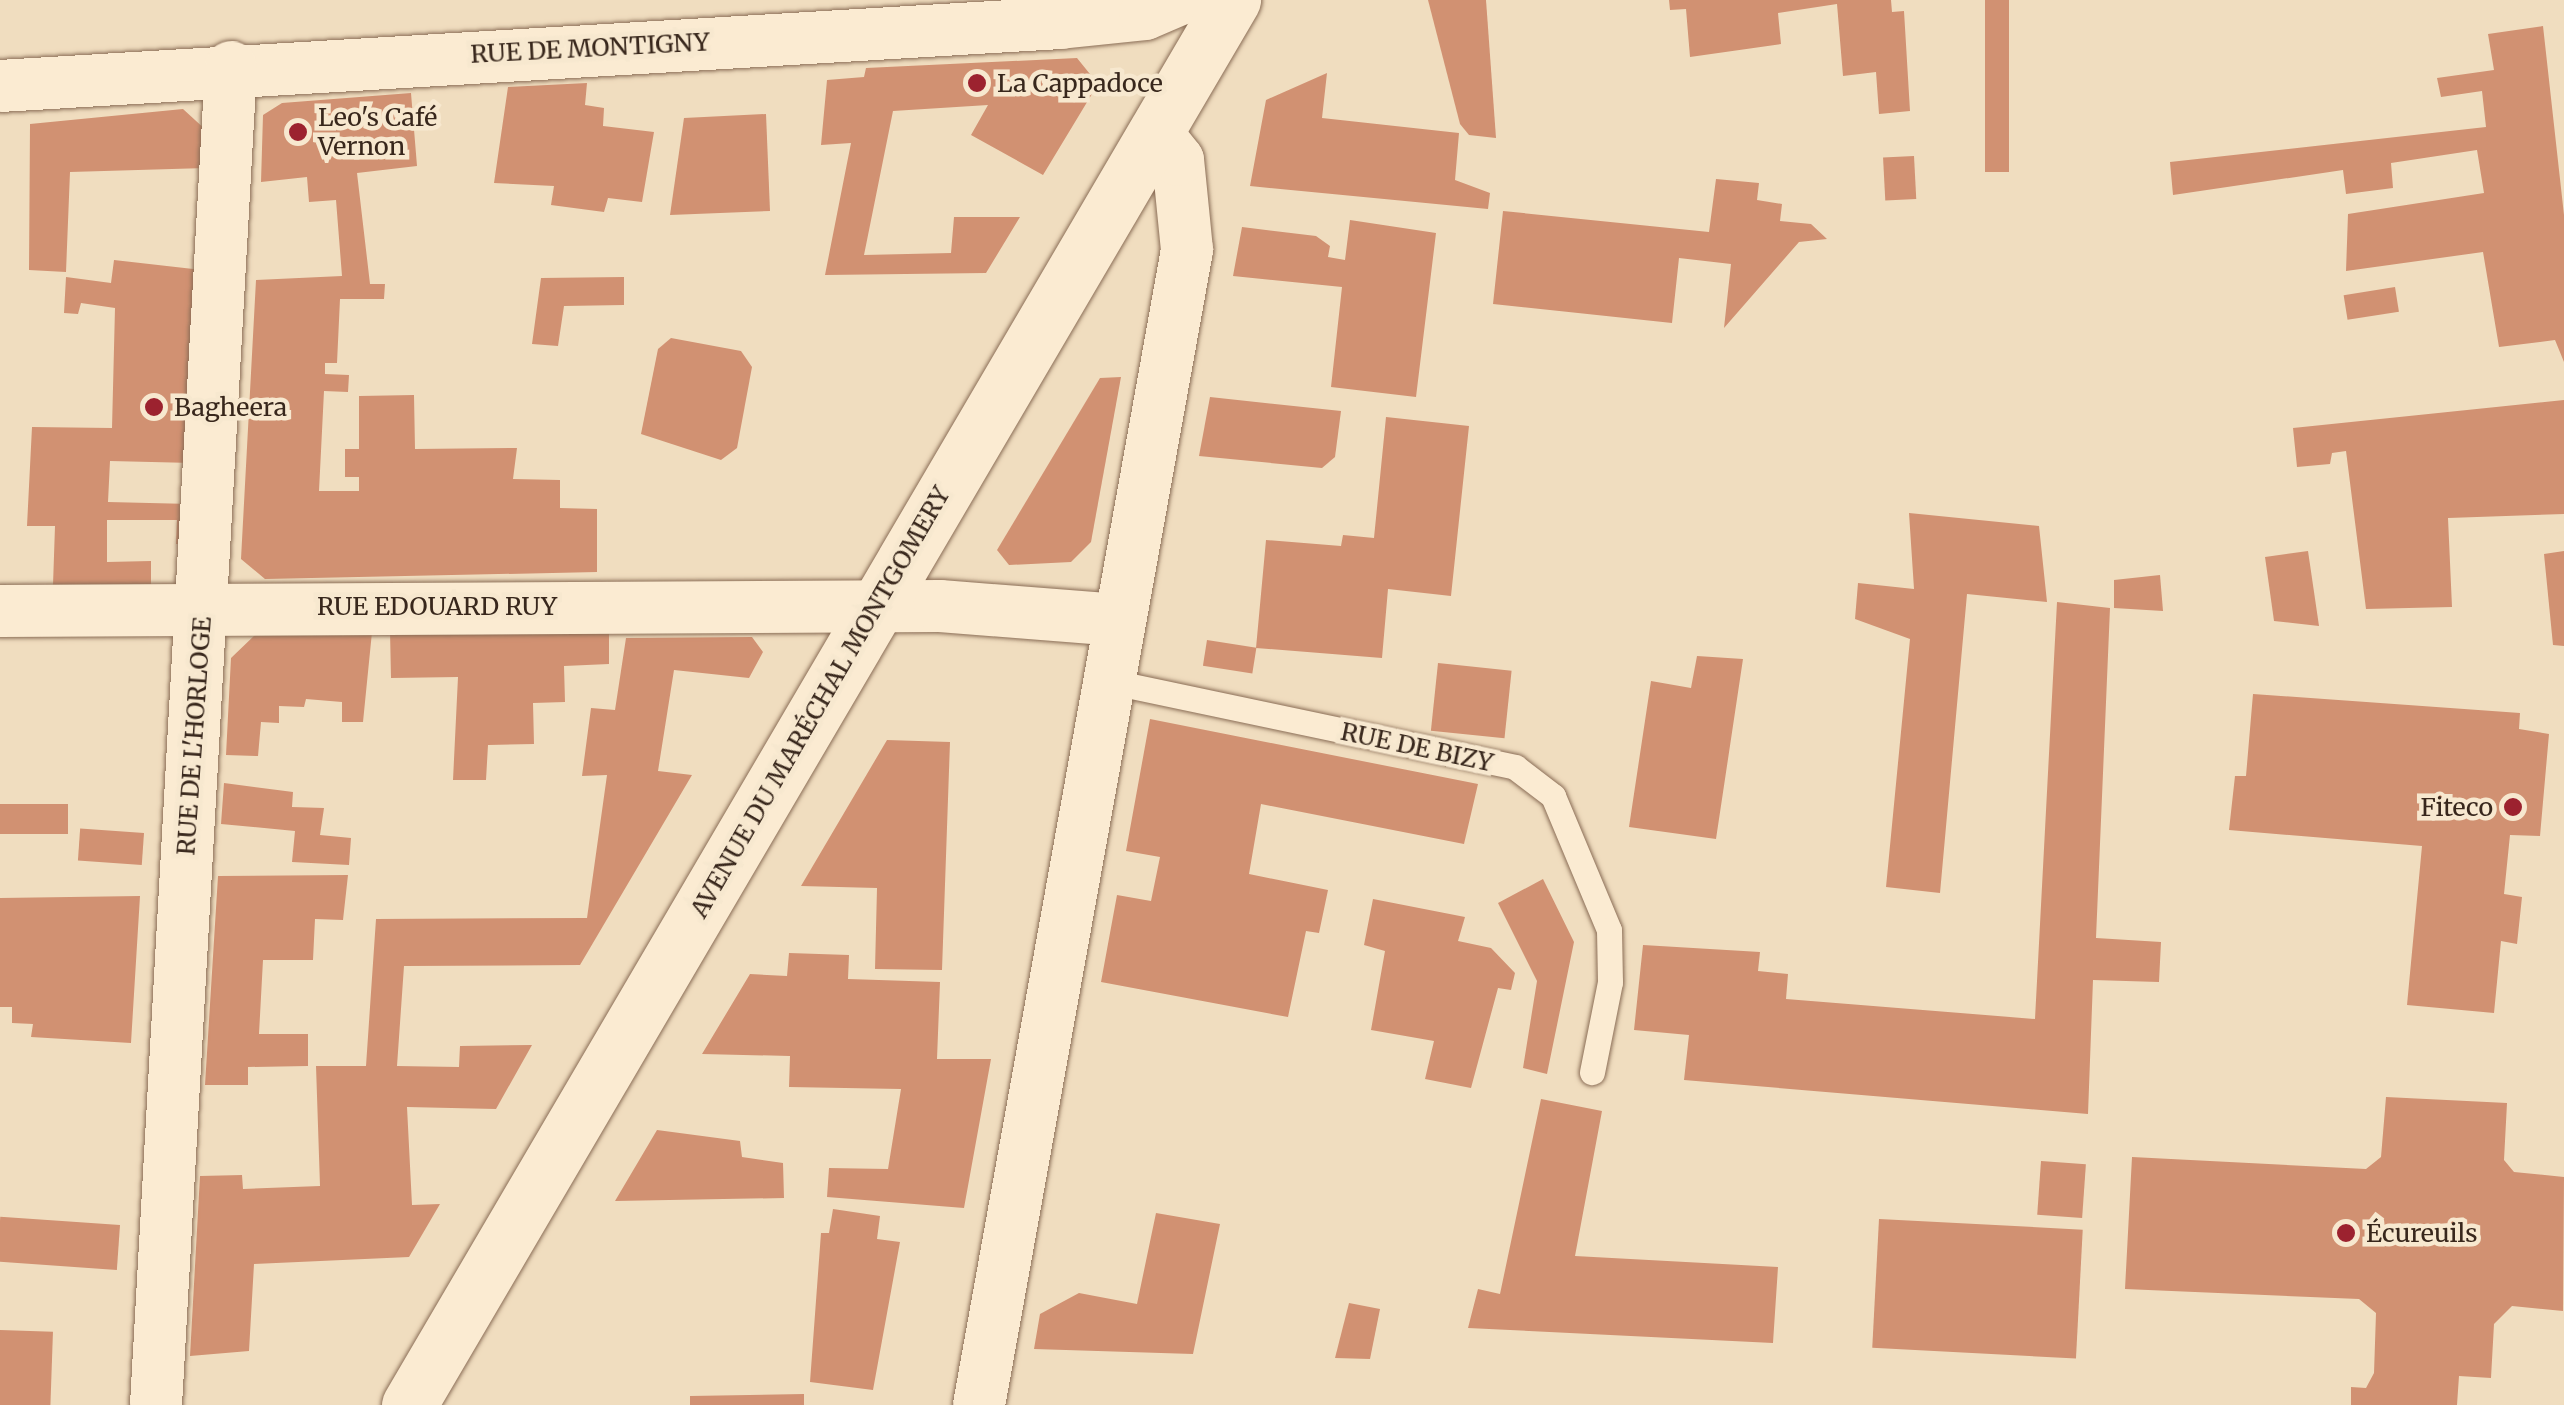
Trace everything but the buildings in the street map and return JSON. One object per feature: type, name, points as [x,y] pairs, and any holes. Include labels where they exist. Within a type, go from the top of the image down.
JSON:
[{"type":"main road","name":"AVENUE DU MARÉCHAL MONTGOMERY","points":[[409,1405],[1233,0]]},
{"type":"street","name":"RUE DE MONTIGNY","points":[[0,86],[231,67],[1060,23],[1146,14],[1178,0]]},
{"type":"street","name":"RUE DE L'HORLOGE","points":[[156,1405],[231,67]]},
{"type":"street","points":[[980,1405],[1187,250],[1178,160],[1156,133]]},
{"type":"street","name":"RUE EDOUARD RUY","points":[[0,611],[202,606],[874,607],[1118,620]]},
{"type":"lane","name":"RUE DE BIZY","points":[[1108,682],[1515,767],[1553,796],[1609,930],[1610,982],[1592,1072]]},
{"type":"place","name":"La Cappadoce","points":[[977,83]]},
{"type":"place","name":"Leo's Café Vernon","points":[[298,132]]},
{"type":"place","name":"Bagheera","points":[[154,407]]},
{"type":"place","name":"Fiteco","points":[[2513,807]]},
{"type":"place","name":"Écureuils","points":[[2346,1233]]}]
